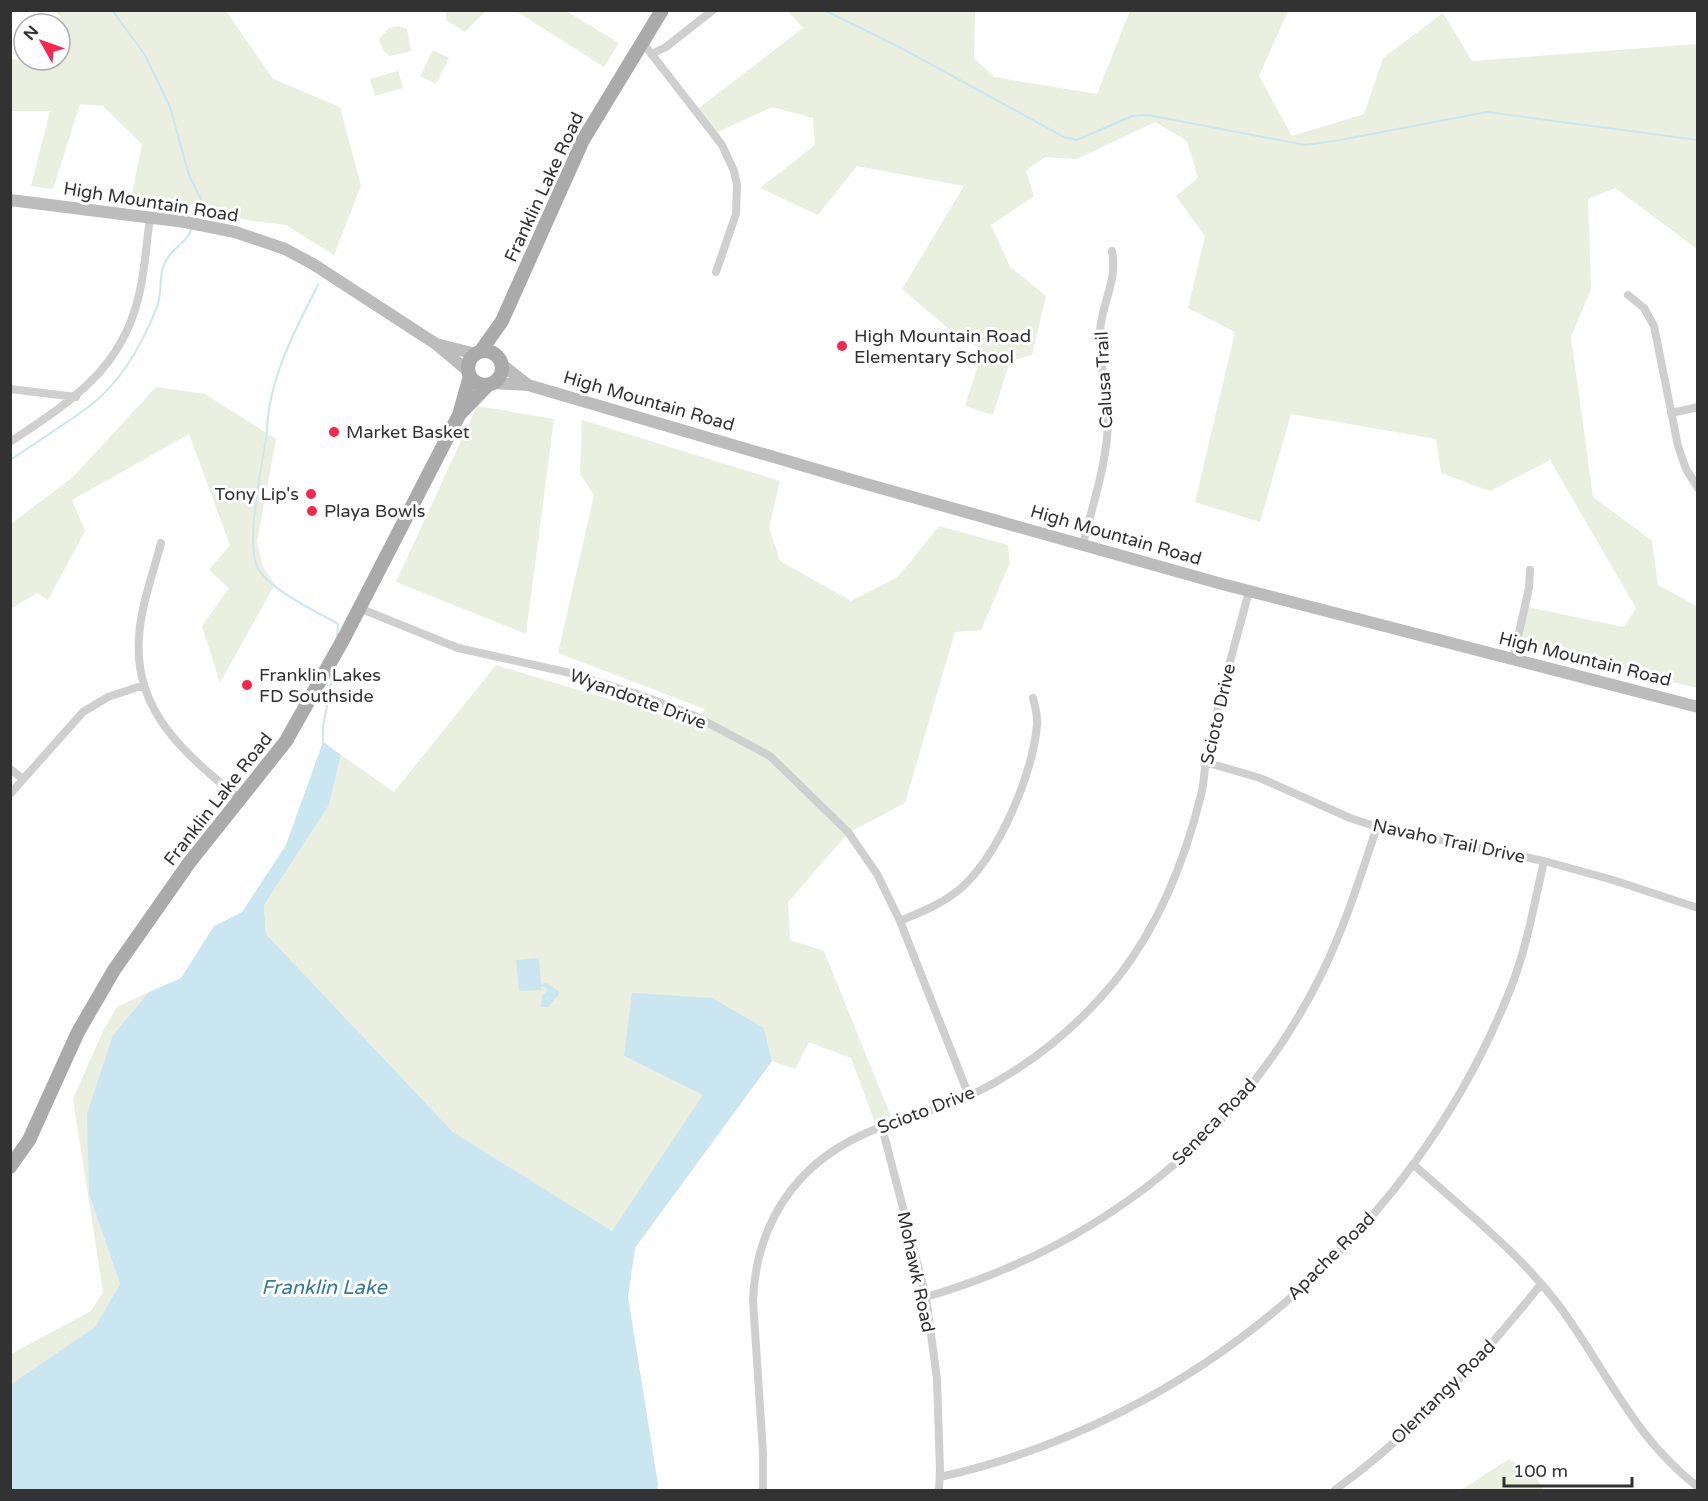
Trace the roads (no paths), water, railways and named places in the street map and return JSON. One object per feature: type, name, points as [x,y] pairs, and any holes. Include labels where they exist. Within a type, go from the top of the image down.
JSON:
[{"type":"main road","name":"Franklin Lake Road","points":[[478,353],[502,321],[583,140],[647,49],[662,10]]},
{"type":"main road","name":"High Mountain Road","points":[[10,200],[202,225],[235,232],[285,249],[313,264],[436,344],[469,374]]},
{"type":"main road","name":"Franklin Lake Road","points":[[500,361],[502,321]]},
{"type":"main road","name":"High Mountain Road","points":[[436,344],[478,353]]},
{"type":"main road","points":[[490,352],[500,361],[501,375],[491,384],[477,384],[469,374],[470,360],[478,353],[490,352]]},
{"type":"main road","name":"High Mountain Road","points":[[500,361],[528,385]]},
{"type":"main road","name":"Franklin Lake Road","points":[[10,1167],[29,1140],[78,1032],[114,970],[189,863],[286,741],[344,638],[459,415],[469,374]]},
{"type":"main road","name":"Franklin Lake Road","points":[[459,415],[491,384]]},
{"type":"main road","name":"High Mountain Road","points":[[491,384],[528,385],[859,482],[1249,591],[1698,706]]},
{"type":"street","points":[[647,49],[666,47],[713,10]]},
{"type":"street","points":[[647,49],[722,145],[734,171],[738,200],[736,214],[716,272]]},
{"type":"street","points":[[10,442],[76,397],[103,370],[128,329],[139,296],[150,218]]},
{"type":"street","name":"Calusa Trail","points":[[1083,544],[1107,434],[1107,400],[1099,344],[1103,311],[1113,275],[1112,250]]},
{"type":"street","points":[[1628,296],[1644,308],[1654,326],[1680,455],[1686,470],[1698,488]]},
{"type":"street","points":[[10,389],[76,397]]},
{"type":"street","points":[[1671,413],[1698,407]]},
{"type":"street","points":[[161,543],[141,616],[138,654],[144,686],[152,707],[176,742],[240,800]]},
{"type":"street","points":[[1513,659],[1529,588],[1530,570]]},
{"type":"street","name":"Scioto Drive","points":[[763,1491],[763,1453],[753,1300],[756,1263],[777,1209],[807,1172],[842,1144],[882,1127],[942,1108],[1013,1072],[1059,1038],[1101,998],[1136,952],[1165,902],[1177,874],[1202,792],[1205,762],[1249,591]]},
{"type":"street","name":"Wyandotte Drive","points":[[359,608],[458,648],[570,673],[643,696],[694,716],[770,756],[848,832],[877,874],[900,921],[969,1096]]},
{"type":"street","points":[[10,794],[83,712],[108,697],[144,686]]},
{"type":"street","points":[[900,921],[933,908],[960,889],[985,861],[998,840],[1015,803],[1035,737],[1037,714],[1033,698]]},
{"type":"street","name":"Navaho Trail Drive","points":[[1205,762],[1260,778],[1350,818],[1377,827],[1544,861],[1613,880],[1698,908]]},
{"type":"street","points":[[10,769],[23,779]]},
{"type":"street","name":"Seneca Road","points":[[926,1297],[1015,1266],[1072,1238],[1127,1203],[1209,1133],[1238,1101],[1271,1058],[1306,1004],[1347,916],[1377,827]]},
{"type":"street","name":"Apache Road","points":[[940,1477],[1004,1460],[1060,1440],[1134,1406],[1205,1364],[1255,1328],[1302,1288],[1366,1224],[1414,1165],[1460,1096],[1496,1025],[1524,951],[1544,861]]},
{"type":"street","name":"Mohawk Road","points":[[882,1127],[926,1297],[937,1378],[939,1491]]},
{"type":"street","points":[[1414,1165],[1491,1234],[1541,1284],[1579,1333],[1640,1430],[1665,1458],[1698,1487]]},
{"type":"street","name":"Olentangy Road","points":[[1335,1491],[1373,1461],[1450,1389],[1498,1338],[1541,1284]]},
{"type":"water","name":"Franklin Lake","points":[[323,742],[341,755],[329,805],[264,905],[266,934],[453,1132],[612,1231],[703,1095],[624,1056],[632,993],[712,998],[764,1028],[772,1061],[635,1248],[628,1297],[658,1484],[657,1490],[11,1490],[11,1384],[95,1327],[120,1284],[89,1194],[87,1114],[113,1035],[149,992],[181,978],[214,926],[242,912],[286,845]]},
{"type":"water","points":[[539,958],[541,984],[546,983],[559,991],[548,1007],[541,1007],[542,996],[548,990],[545,987],[541,987],[541,990],[519,991],[516,960]]},
{"type":"waterway","points":[[112,10],[145,55],[170,107],[189,175],[201,199],[194,219]]},
{"type":"waterway","points":[[826,11],[901,48],[1064,137],[1077,140],[1132,116],[1148,115],[1305,145],[1487,112],[1698,140]]},
{"type":"waterway","points":[[10,460],[87,408],[120,376],[137,349],[157,307],[163,267],[170,255],[187,238],[192,227]]},
{"type":"waterway","points":[[318,285],[285,355],[273,392],[256,502],[253,542],[255,558],[265,578],[295,600],[338,624],[337,638]]},
{"type":"waterway","points":[[323,742],[323,727],[334,668]]},
{"type":"place","name":"High Mountain Road Elementary School","points":[[842,346]]},
{"type":"place","name":"Market Basket","points":[[334,432]]},
{"type":"place","name":"Tony Lip's","points":[[311,494]]},
{"type":"place","name":"Playa Bowls","points":[[312,511]]},
{"type":"place","name":"Franklin Lakes FD Southside","points":[[247,685]]}]
